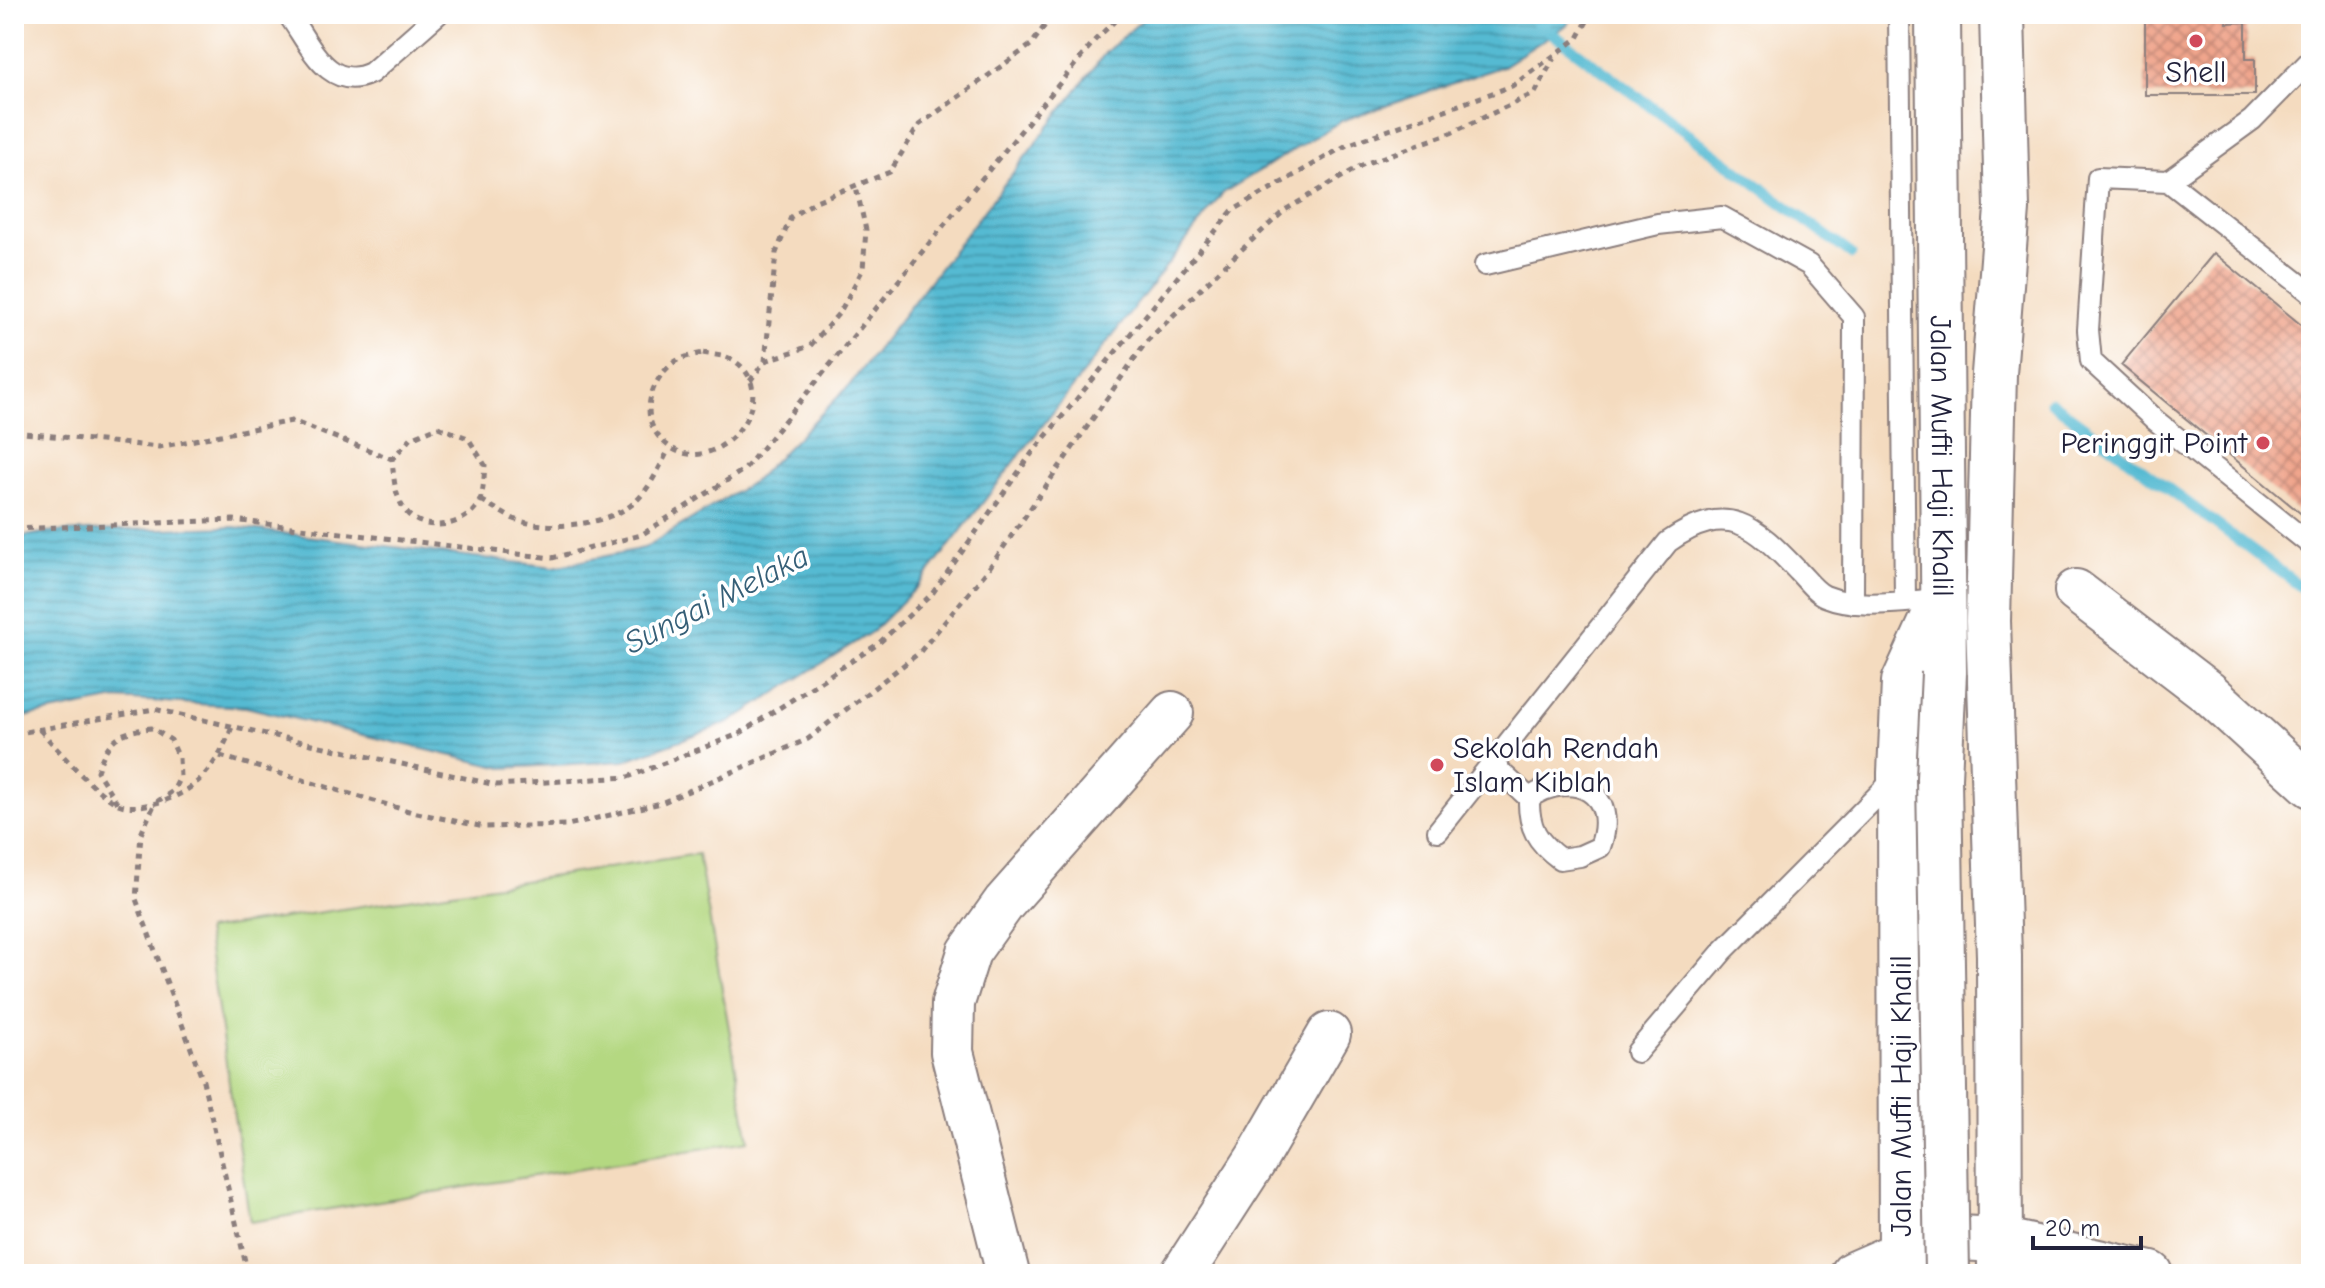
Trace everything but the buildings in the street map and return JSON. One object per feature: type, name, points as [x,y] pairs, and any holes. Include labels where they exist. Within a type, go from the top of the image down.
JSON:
[{"type":"main road","name":"Jalan Mufti Haji Khalil","points":[[1901,1264],[1900,773],[1904,682],[1923,600],[1938,14]]},
{"type":"main road","name":"Jalan Mufti Haji Khalil","points":[[2000,1257],[1999,956],[1988,621],[1994,374],[2007,209],[2002,14]]},
{"type":"main road","points":[[1923,600],[1944,673],[1939,778],[1947,1274]]},
{"type":"main road","points":[[1853,1274],[1901,1264],[1958,1238],[2000,1257],[2151,1274]]},
{"type":"street","points":[[2076,591],[2208,692],[2311,786]]},
{"type":"street","points":[[1008,1274],[952,1052],[953,1003],[969,952],[1004,903],[1172,713]]},
{"type":"street","points":[[1182,1274],[1257,1158],[1329,1034]]},
{"type":"lane","points":[[288,14],[332,75],[344,79],[358,79],[371,73],[438,14]]},
{"type":"lane","points":[[1438,831],[1668,542],[1693,525],[1718,519],[1745,524],[1766,538],[1822,596],[1853,603],[1923,600],[1899,14]]},
{"type":"lane","points":[[2168,181],[2252,120],[2311,60]]},
{"type":"lane","points":[[2311,293],[2168,181],[2098,178],[2088,330],[2091,361],[2155,420],[2311,545]]},
{"type":"lane","points":[[1485,265],[1658,224],[1722,217],[1809,265],[1854,317],[1853,603]]},
{"type":"lane","points":[[1491,763],[1529,798]]},
{"type":"lane","points":[[1637,1052],[1723,951],[1900,773]]},
{"type":"path","points":[[750,381],[765,361],[776,253],[791,217],[816,201],[890,172],[919,125],[1031,45],[1053,14]]},
{"type":"path","points":[[14,529],[233,520],[552,558],[641,535],[745,469],[1095,40],[1122,14]]},
{"type":"path","points":[[14,734],[154,709],[496,785],[628,777],[739,734],[878,644],[932,594],[1032,453],[1232,211],[1347,145],[1512,86],[1578,38],[1591,14]]},
{"type":"path","points":[[220,756],[412,812],[484,827],[568,825],[661,803],[808,739],[919,653],[987,571],[1146,342],[1226,264],[1285,210],[1364,164],[1451,133],[1535,93],[1557,53]]},
{"type":"path","points":[[765,361],[810,346],[840,312],[863,269],[866,230],[856,187]]},
{"type":"path","points":[[703,353],[733,360],[750,381],[753,403],[745,423],[728,444],[695,455],[669,449],[654,432],[648,406],[654,384],[675,361],[703,353]]},
{"type":"path","points":[[14,432],[159,447],[292,421],[392,459]]},
{"type":"path","points":[[438,427],[468,438],[485,465],[481,500],[458,523],[430,526],[408,515],[395,491],[392,459],[411,438],[438,427]]},
{"type":"path","points":[[481,500],[516,520],[556,526],[594,521],[630,506],[652,480],[669,449]]},
{"type":"path","points":[[39,729],[117,803],[136,807],[169,800],[198,785],[220,756],[232,727]]},
{"type":"path","points":[[117,803],[97,771],[107,744],[128,731],[152,728],[171,740],[179,758],[180,777],[173,791],[155,803],[141,834],[136,899],[203,1081],[248,1274]]},
{"type":"green space","points":[[698,854],[749,1141],[250,1222],[206,930]]},
{"type":"water","name":"Sungai Melaka","points":[[1149,14],[1573,14],[1568,24],[1503,66],[1341,121],[1223,193],[919,585],[873,631],[730,722],[624,761],[503,768],[246,707],[116,699],[14,719],[14,538],[48,532],[234,527],[554,567],[644,548],[754,481],[848,387],[1106,52]]},
{"type":"waterway","points":[[1526,14],[1851,254]]},
{"type":"waterway","points":[[2051,402],[2311,594]]},
{"type":"place","name":"Shell","points":[[2196,41]]},
{"type":"place","name":"Peringgit Point","points":[[2263,443]]},
{"type":"place","name":"Sekolah Rendah Islam Kiblah","points":[[1437,765]]}]
